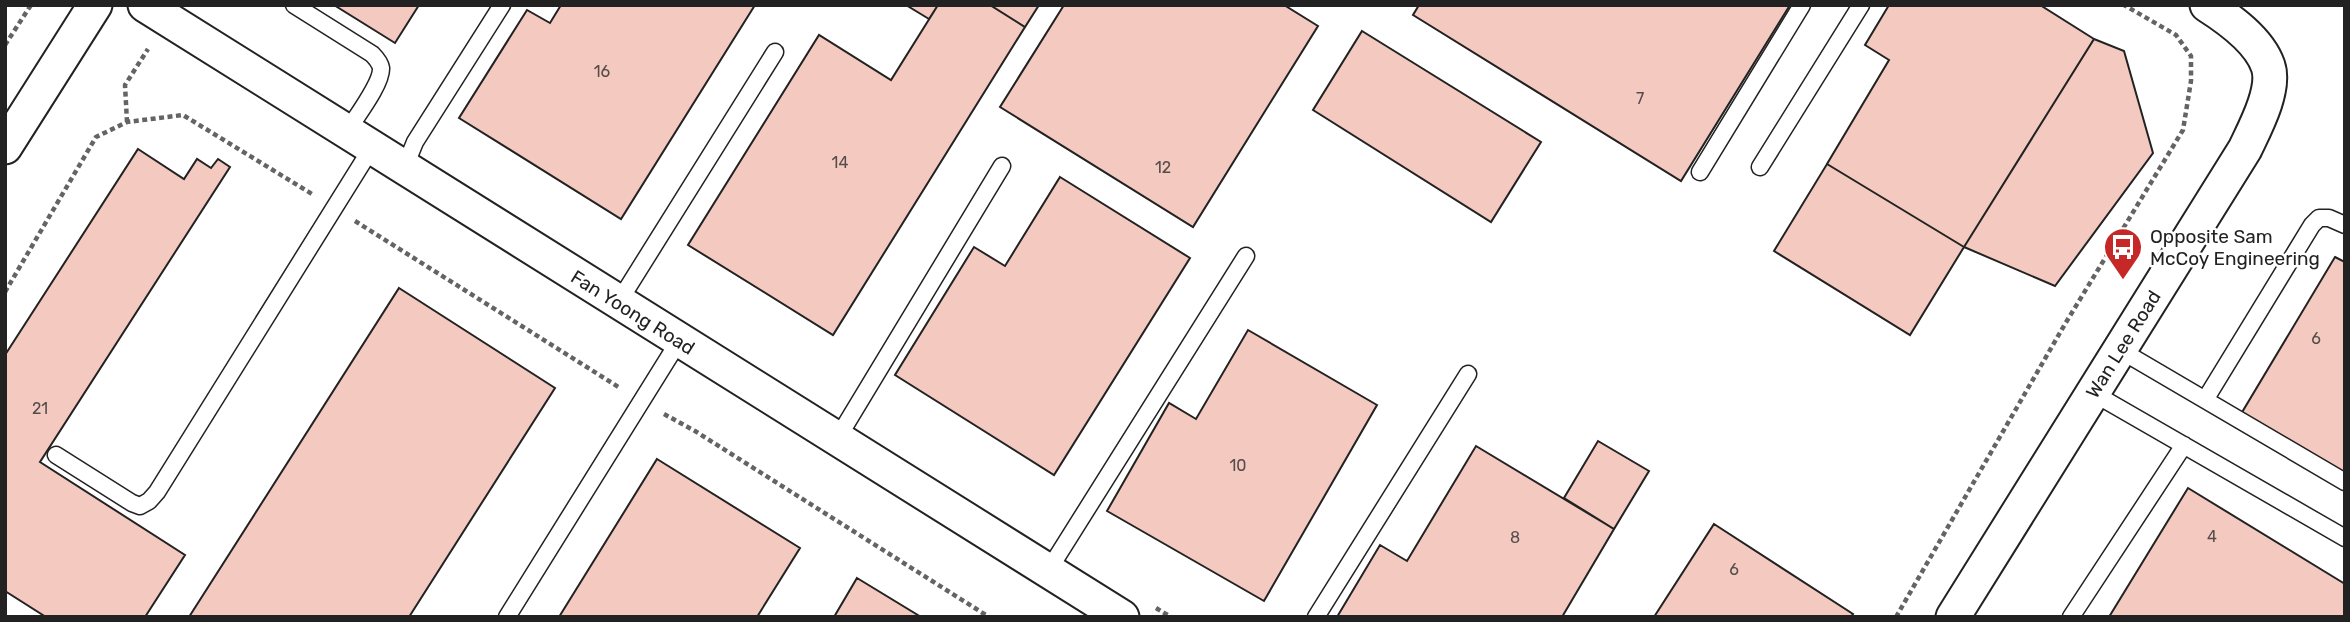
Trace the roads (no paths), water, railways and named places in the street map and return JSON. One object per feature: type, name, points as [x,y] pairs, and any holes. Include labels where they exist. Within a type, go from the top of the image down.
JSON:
[{"type":"street","points":[[5,147],[95,5]]},
{"type":"street","name":"Wan Lee Road","points":[[1954,617],[2245,149],[2268,91],[2269,67],[2255,45],[2235,25],[2207,5]]},
{"type":"street","name":"Fan Yoong Road","points":[[156,12],[1048,571],[1111,614]]},
{"type":"lane","points":[[56,455],[132,503],[140,506],[149,501],[334,208],[359,141],[381,68],[373,54],[294,5]]},
{"type":"lane","points":[[404,169],[415,142],[502,5]]},
{"type":"lane","points":[[1700,172],[1802,5]]},
{"type":"lane","points":[[1760,167],[1861,5]]},
{"type":"lane","points":[[618,303],[775,52]]},
{"type":"lane","points":[[837,439],[1002,166]]},
{"type":"lane","points":[[2205,400],[2312,225],[2319,218],[2329,218],[2345,225]]},
{"type":"lane","points":[[1048,571],[1246,256]]},
{"type":"lane","points":[[507,617],[679,341]]},
{"type":"lane","points":[[2120,350],[2345,482]]},
{"type":"lane","points":[[1316,617],[1468,374]]},
{"type":"lane","points":[[2093,393],[2345,538]]},
{"type":"lane","points":[[2071,617],[2184,445]]},
{"type":"place","name":"Opposite Sam McCoy Engineering","points":[[2123,281]]}]
